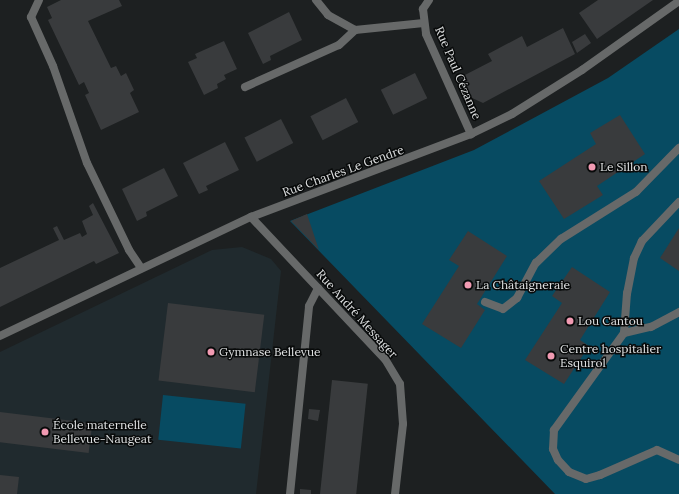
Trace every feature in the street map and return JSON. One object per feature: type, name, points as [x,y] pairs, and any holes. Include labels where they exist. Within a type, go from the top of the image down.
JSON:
[{"type":"street","points":[[39,0],[31,17],[53,66],[87,163],[129,250],[141,268]]},
{"type":"street","points":[[316,0],[328,15],[355,30],[424,23]]},
{"type":"street","name":"Rue Paul Cézanne","points":[[429,0],[422,8],[426,34],[471,134]]},
{"type":"street","name":"Rue Charles Le Gendre","points":[[0,336],[251,217],[471,134],[512,114],[582,70],[679,1]]},
{"type":"street","points":[[245,87],[338,45],[355,30]]},
{"type":"street","points":[[485,302],[503,309],[517,298],[536,263],[556,244],[636,192],[679,148]]},
{"type":"street","points":[[679,202],[642,241],[634,258],[627,294],[624,333],[554,430],[553,449],[558,460],[569,472],[586,479],[600,475],[657,450],[679,460]]},
{"type":"street","name":"Rue André Messager","points":[[251,217],[385,359],[400,384],[403,424],[395,494]]},
{"type":"street","points":[[290,494],[309,306],[318,288]]},
{"type":"street","points":[[624,333],[651,327],[679,312]]},
{"type":"shaded area","name":"Centre hospitalier Esquirol","points":[[679,29],[679,494],[555,494],[290,221],[474,150],[608,78]]},
{"type":"shaded area","points":[[242,247],[271,259],[281,271],[256,494],[0,494],[0,352],[212,250]]},
{"type":"shaded area","points":[[163,395],[246,404],[241,448],[158,440]]},
{"type":"building","points":[[61,0],[119,0],[122,6],[88,21],[111,68],[116,66],[121,76],[126,73],[134,90],[130,93],[139,112],[101,130],[85,95],[89,93],[84,82],[79,85],[48,20],[52,18],[47,7]]},
{"type":"building","points":[[598,0],[653,0],[597,39],[579,13]]},
{"type":"building","points":[[289,12],[302,40],[270,56],[271,60],[263,64],[248,33]]},
{"type":"building","points":[[563,28],[575,54],[483,103],[470,97],[461,77],[492,61],[488,54],[522,36],[527,47]]},
{"type":"building","points":[[585,34],[591,43],[577,53],[572,42]]},
{"type":"building","points":[[224,41],[237,69],[224,75],[226,79],[217,84],[218,88],[204,95],[188,62],[197,58],[195,54]]},
{"type":"building","points":[[415,73],[427,98],[393,115],[381,90]]},
{"type":"building","points":[[346,98],[358,122],[323,140],[310,116]]},
{"type":"building","name":"Le Sillon","points":[[620,115],[645,154],[597,186],[603,195],[564,219],[539,181],[596,144],[590,133]]},
{"type":"building","points":[[281,119],[293,143],[257,162],[244,138]]},
{"type":"building","points":[[225,142],[239,170],[206,186],[208,190],[199,194],[183,163]]},
{"type":"building","points":[[164,168],[178,196],[146,212],[147,216],[137,221],[122,189]]},
{"type":"building","points":[[93,203],[119,253],[96,264],[94,261],[0,307],[0,268],[59,240],[53,228],[57,226],[64,240],[80,233],[82,237],[87,234],[82,221],[93,215],[89,206]]},
{"type":"building","points":[[307,214],[319,250],[291,221]]},
{"type":"building","points":[[679,228],[679,271],[660,258]]},
{"type":"building","name":"La Châtaigneraie","points":[[468,231],[507,256],[477,304],[485,310],[461,348],[422,324],[459,266],[449,260]]},
{"type":"building","name":"Lou Cantou","points":[[572,267],[610,292],[580,340],[589,346],[564,384],[525,360],[562,303],[552,296]]},
{"type":"building","name":"Gymnase Bellevue","points":[[168,303],[264,315],[255,392],[158,380]]},
{"type":"building","points":[[332,380],[368,384],[356,494],[320,494]]},
{"type":"building","points":[[309,409],[320,410],[318,421],[308,419]]},
{"type":"building","name":"École maternelle Bellevue-Naugeat","points":[[0,412],[92,423],[89,453],[0,442]]},
{"type":"building","points":[[0,475],[19,477],[17,494],[0,494]]},
{"type":"building","points":[[300,489],[311,490],[311,494],[300,494]]},
{"type":"place","name":"Le Sillon","points":[[592,167]]},
{"type":"place","name":"La Châtaigneraie","points":[[468,285]]},
{"type":"place","name":"Lou Cantou","points":[[570,321]]},
{"type":"place","name":"Gymnase Bellevue","points":[[211,352]]},
{"type":"place","name":"Centre hospitalier Esquirol","points":[[551,356]]},
{"type":"place","name":"École maternelle Bellevue-Naugeat","points":[[45,432]]}]
